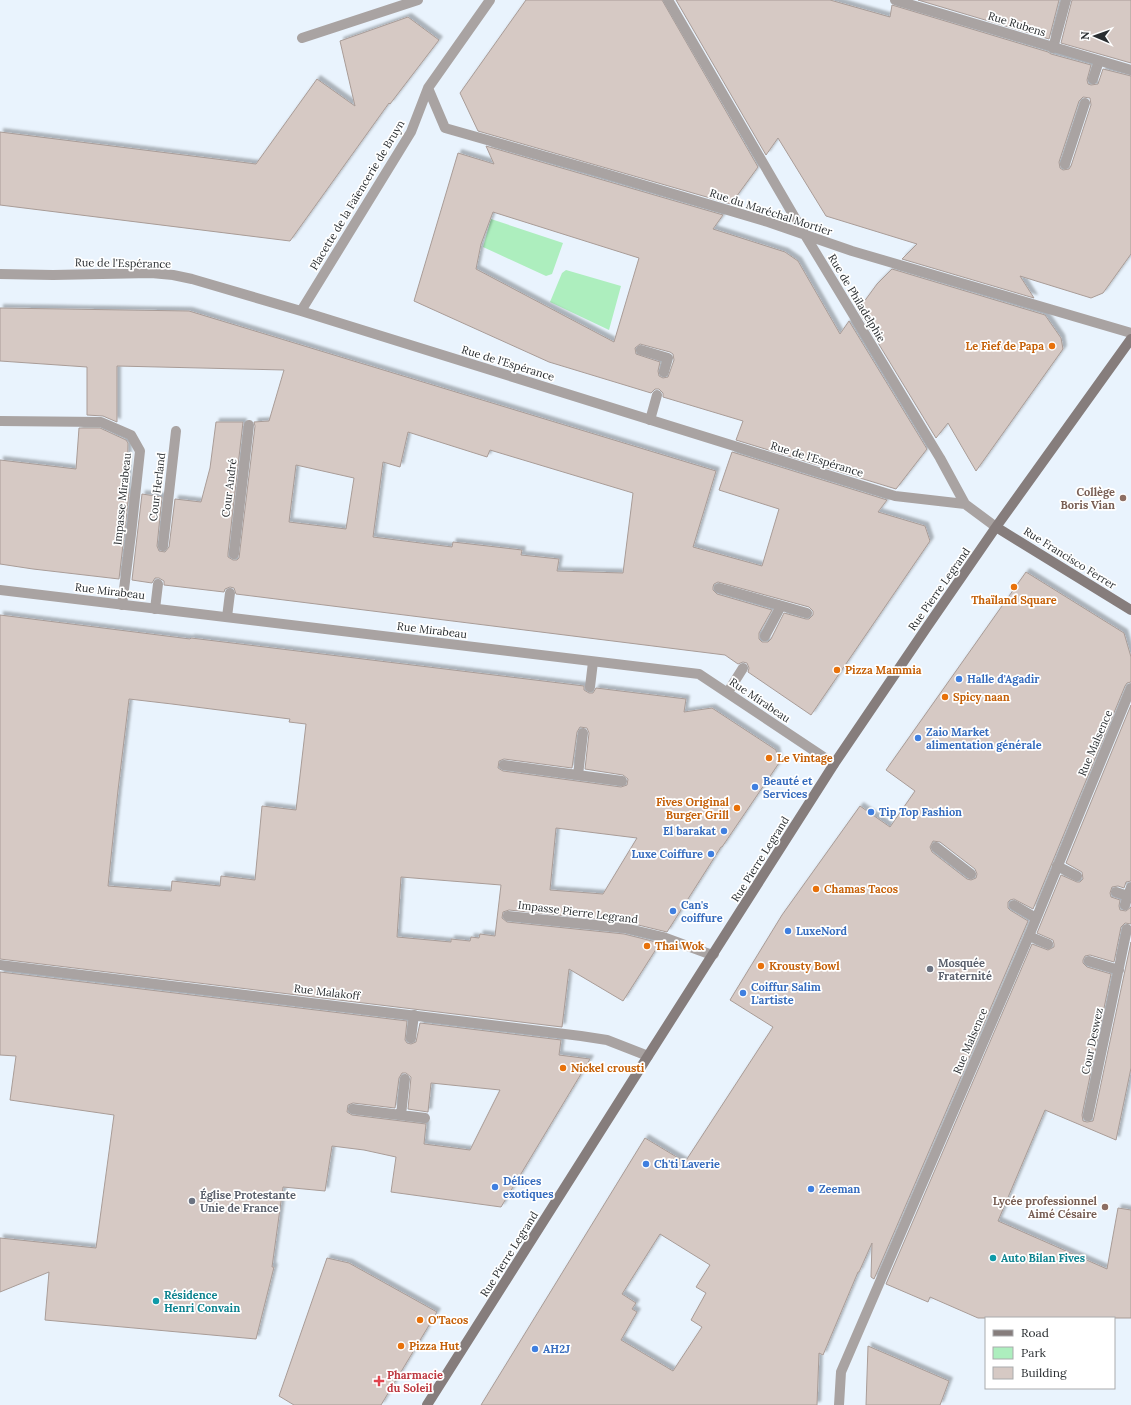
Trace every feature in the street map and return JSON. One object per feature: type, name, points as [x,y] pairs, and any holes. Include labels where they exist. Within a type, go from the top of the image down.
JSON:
[{"type":"main road","name":"Rue Pierre Legrand","points":[[427,1405],[834,764],[996,527],[1131,339]]},
{"type":"main road","name":"Rue Francisco Ferrer","points":[[996,527],[1131,610]]},
{"type":"street","points":[[302,38],[418,0]]},
{"type":"street","name":"Placette de la Faïencerie de Bruyn","points":[[301,311],[411,132],[428,88],[490,0]]},
{"type":"street","name":"Rue de Philadelphie","points":[[668,0],[805,236],[940,458],[965,504]]},
{"type":"street","name":"Rue Rubens","points":[[896,0],[1131,70]]},
{"type":"street","points":[[1053,48],[1066,0]]},
{"type":"street","points":[[1094,79],[1099,61]]},
{"type":"street","name":"Rue du Maréchal Mortier","points":[[428,88],[444,128],[768,222],[852,251],[1131,333]]},
{"type":"street","points":[[1065,164],[1085,103]]},
{"type":"street","name":"Rue de l'Espérance","points":[[0,274],[53,275],[151,273],[173,275],[212,284],[895,496],[965,504]]},
{"type":"street","points":[[641,350],[668,358],[664,372]]},
{"type":"street","points":[[650,420],[657,395]]},
{"type":"street","name":"Impasse Mirabeau","points":[[0,421],[101,422],[131,435],[140,451],[122,605]]},
{"type":"street","name":"Cour André","points":[[234,554],[249,425]]},
{"type":"street","name":"Cour Herland","points":[[163,546],[176,431]]},
{"type":"street","points":[[965,504],[996,527]]},
{"type":"street","points":[[155,609],[158,584]]},
{"type":"street","points":[[719,588],[807,613]]},
{"type":"street","name":"Rue Mirabeau","points":[[0,590],[699,674],[834,764]]},
{"type":"street","points":[[226,617],[230,593]]},
{"type":"street","points":[[764,636],[781,606]]},
{"type":"street","points":[[590,687],[593,662]]},
{"type":"street","points":[[728,692],[743,668]]},
{"type":"street","name":"Rue Malsence","points":[[839,1405],[842,1372],[898,1238],[1029,936],[1131,688]]},
{"type":"street","points":[[578,775],[583,733]]},
{"type":"street","points":[[504,765],[622,781]]},
{"type":"street","points":[[936,847],[971,874]]},
{"type":"street","points":[[1057,866],[1077,876]]},
{"type":"street","points":[[1116,892],[1128,896]]},
{"type":"street","points":[[1014,906],[1036,918]]},
{"type":"street","name":"Impasse Pierre Legrand","points":[[508,916],[625,928],[663,937],[712,955],[714,954]]},
{"type":"street","name":"Cour Deswez","points":[[1088,1116],[1127,930]]},
{"type":"street","points":[[1029,936],[1048,944]]},
{"type":"street","points":[[1089,961],[1119,970]]},
{"type":"street","name":"Rue Malakoff","points":[[0,965],[607,1040],[648,1056]]},
{"type":"street","points":[[411,1038],[414,1015]]},
{"type":"street","points":[[401,1115],[405,1079]]},
{"type":"street","points":[[353,1109],[425,1118]]},
{"type":"green space","points":[[491,219],[563,243],[552,274],[546,276],[483,247]]},
{"type":"green space","points":[[566,270],[621,286],[609,330],[550,302],[562,273]]},
{"type":"building","points":[[526,0],[662,0],[758,167],[731,204],[478,131],[460,93]]},
{"type":"building","points":[[676,0],[830,0],[890,17],[892,5],[1091,65],[1087,80],[1088,84],[1091,85],[1098,84],[1103,69],[1131,76],[1131,254],[1103,293],[1091,298],[1020,276],[1034,298],[902,259],[917,244],[826,216],[778,138],[766,155]],"holes":[[[1083,97],[1090,98],[1091,105],[1071,166],[1069,169],[1063,170],[1060,168],[1059,162],[1079,101]]]},
{"type":"building","points":[[918,0],[1059,0],[1049,39]]},
{"type":"building","points":[[1072,0],[1131,0],[1131,63],[1061,43]]},
{"type":"building","points":[[408,17],[439,40],[390,104],[389,103],[290,241],[0,205],[0,132],[256,164],[317,79],[355,106],[340,41]]},
{"type":"building","points":[[486,146],[723,215],[713,229],[785,252],[798,261],[840,334],[849,321],[927,449],[896,489],[736,440],[743,421],[663,397],[663,393],[659,389],[655,389],[651,393],[549,362],[414,301],[458,153],[494,164]],"holes":[[[493,212],[639,258],[614,342],[476,269],[481,244]],[[640,344],[673,354],[674,360],[668,377],[663,378],[659,376],[658,371],[660,362],[636,354],[635,348]]]},
{"type":"building","points":[[892,269],[1045,315],[1061,338],[1063,349],[976,471],[948,423],[936,438],[858,310],[877,284]]},
{"type":"building","points":[[0,308],[189,311],[716,471],[693,547],[762,566],[779,509],[719,490],[732,452],[887,500],[878,512],[925,526],[930,541],[811,715],[748,672],[749,668],[747,663],[743,662],[738,664],[725,655],[236,594],[234,588],[230,587],[225,589],[224,592],[164,585],[164,581],[159,578],[155,578],[152,583],[132,580],[142,494],[162,497],[157,546],[159,551],[165,552],[169,547],[175,499],[201,502],[210,468],[216,422],[243,422],[228,553],[228,557],[233,560],[237,560],[239,558],[255,426],[254,422],[269,421],[284,370],[117,366],[117,422],[103,416],[87,415],[87,367],[0,361]],"holes":[[[408,432],[487,457],[490,450],[633,493],[623,573],[557,571],[559,559],[521,555],[522,550],[453,542],[452,547],[373,537],[383,462],[400,467]],[[296,465],[354,478],[346,529],[289,522]],[[718,582],[809,607],[813,611],[813,615],[809,619],[806,619],[784,613],[771,639],[768,642],[762,642],[759,639],[759,633],[772,610],[717,594],[713,590],[714,584]]]},
{"type":"building","points":[[79,428],[100,428],[126,440],[128,443],[127,493],[129,493],[119,579],[0,564],[0,460],[76,469]]},
{"type":"building","points":[[1026,572],[1124,633],[1131,657],[1131,682],[1127,683],[1125,686],[1033,909],[1014,899],[1008,902],[1008,908],[1010,910],[1028,921],[874,1279],[871,1277],[872,1243],[858,1272],[823,1355],[819,1353],[817,1405],[481,1405],[645,1138],[685,1162],[773,1027],[730,1000],[782,915],[860,806],[890,827],[915,791],[886,770]],"holes":[[[933,841],[940,842],[975,869],[977,874],[976,878],[971,880],[967,879],[932,852],[930,847]],[[660,1234],[710,1265],[696,1287],[706,1293],[691,1320],[702,1327],[673,1371],[621,1340],[637,1312],[632,1309],[636,1303],[622,1294]]]},
{"type":"building","points":[[0,615],[584,686],[584,690],[589,693],[593,693],[596,688],[686,699],[684,712],[712,708],[776,750],[779,763],[721,847],[667,932],[626,922],[509,910],[503,912],[502,918],[507,922],[624,934],[660,943],[623,1001],[569,969],[562,1027],[0,959]],"holes":[[[129,699],[290,719],[289,722],[306,724],[296,810],[262,806],[255,880],[221,876],[220,886],[172,881],[171,891],[108,886]],[[580,727],[587,728],[589,733],[585,769],[623,775],[628,779],[627,785],[621,787],[503,771],[498,768],[499,761],[504,759],[572,768],[577,732]],[[556,828],[637,838],[603,894],[550,890]],[[401,877],[501,885],[495,936],[480,934],[479,938],[471,937],[470,941],[451,939],[451,942],[397,937]]]},
{"type":"building","points":[[1131,705],[1131,881],[1126,882],[1124,888],[1118,886],[1112,887],[1110,893],[1111,897],[1120,900],[1120,910],[1126,911],[1131,907],[1131,924],[1125,923],[1121,927],[1114,962],[1090,955],[1085,956],[1083,960],[1083,963],[1087,967],[1111,974],[1082,1115],[1083,1121],[1087,1122],[1093,1121],[1094,1117],[1131,942],[1131,1068],[1116,1140],[1045,1110],[998,1221],[1107,1269],[1118,1208],[1131,1210],[1131,1318],[978,1318],[930,1297],[928,1302],[886,1284],[1032,944],[1048,950],[1054,947],[1053,940],[1037,933],[1061,875],[1077,882],[1080,882],[1083,879],[1082,872],[1066,863]]},
{"type":"building","points":[[0,972],[407,1021],[405,1040],[407,1043],[411,1044],[416,1042],[420,1023],[561,1040],[559,1055],[590,1059],[501,1207],[391,1192],[396,1157],[364,1150],[332,1146],[325,1191],[283,1187],[272,1267],[274,1267],[256,1339],[45,1320],[49,1272],[0,1292],[0,1238],[96,1248],[114,1115],[10,1100],[16,1056],[0,1055]],"holes":[[[402,1073],[406,1073],[411,1077],[408,1109],[428,1112],[431,1083],[500,1090],[470,1150],[424,1144],[426,1124],[352,1115],[347,1112],[348,1105],[353,1103],[395,1108],[399,1078]]]},
{"type":"building","points":[[327,1258],[349,1263],[437,1312],[381,1405],[294,1405],[279,1396]]},
{"type":"building","points":[[868,1346],[949,1381],[940,1405],[866,1405]]},
{"type":"place","name":"Le Fief de Papa","points":[[1052,346]]},
{"type":"place","name":"Collège Boris Vian","points":[[1123,498]]},
{"type":"place","name":"Thaïland Square","points":[[1014,587]]},
{"type":"place","name":"Pizza Mammia","points":[[837,670]]},
{"type":"place","name":"Halle d'Agadir","points":[[959,679]]},
{"type":"place","name":"Spicy naan","points":[[945,697]]},
{"type":"place","name":"Zaio Market alimentation générale","points":[[918,738]]},
{"type":"place","name":"Le Vintage","points":[[769,758]]},
{"type":"place","name":"Beauté et Services","points":[[755,787]]},
{"type":"place","name":"Fives Original Burger Grill","points":[[737,808]]},
{"type":"place","name":"Tip Top Fashion","points":[[871,812]]},
{"type":"place","name":"El barakat","points":[[724,831]]},
{"type":"place","name":"Luxe Coiffure","points":[[711,854]]},
{"type":"place","name":"Chamas Tacos","points":[[816,889]]},
{"type":"place","name":"Can's coiffure","points":[[673,911]]},
{"type":"place","name":"LuxeNord","points":[[788,931]]},
{"type":"place","name":"Thai Wok","points":[[647,946]]},
{"type":"place","name":"Krousty Bowl","points":[[761,966]]},
{"type":"place","name":"Mosquée Fraternité","points":[[930,969]]},
{"type":"place","name":"Coiffur Salim L'artiste","points":[[743,993]]},
{"type":"place","name":"Nickel crousti","points":[[563,1068]]},
{"type":"place","name":"Ch'ti Laverie","points":[[646,1164]]},
{"type":"place","name":"Délices exotiques","points":[[495,1187]]},
{"type":"place","name":"Zeeman","points":[[811,1189]]},
{"type":"place","name":"Église Protestante Unie de France","points":[[192,1201]]},
{"type":"place","name":"Lycée professionnel Aimé Césaire","points":[[1105,1207]]},
{"type":"place","name":"Auto Bilan Fives","points":[[993,1258]]},
{"type":"place","name":"Résidence Henri Convain","points":[[156,1301]]},
{"type":"place","name":"O'Tacos","points":[[420,1320]]},
{"type":"place","name":"Pizza Hut","points":[[401,1346]]},
{"type":"place","name":"AH2J","points":[[535,1349]]},
{"type":"place","name":"Pharmacie du Soleil","points":[[379,1381]]}]
